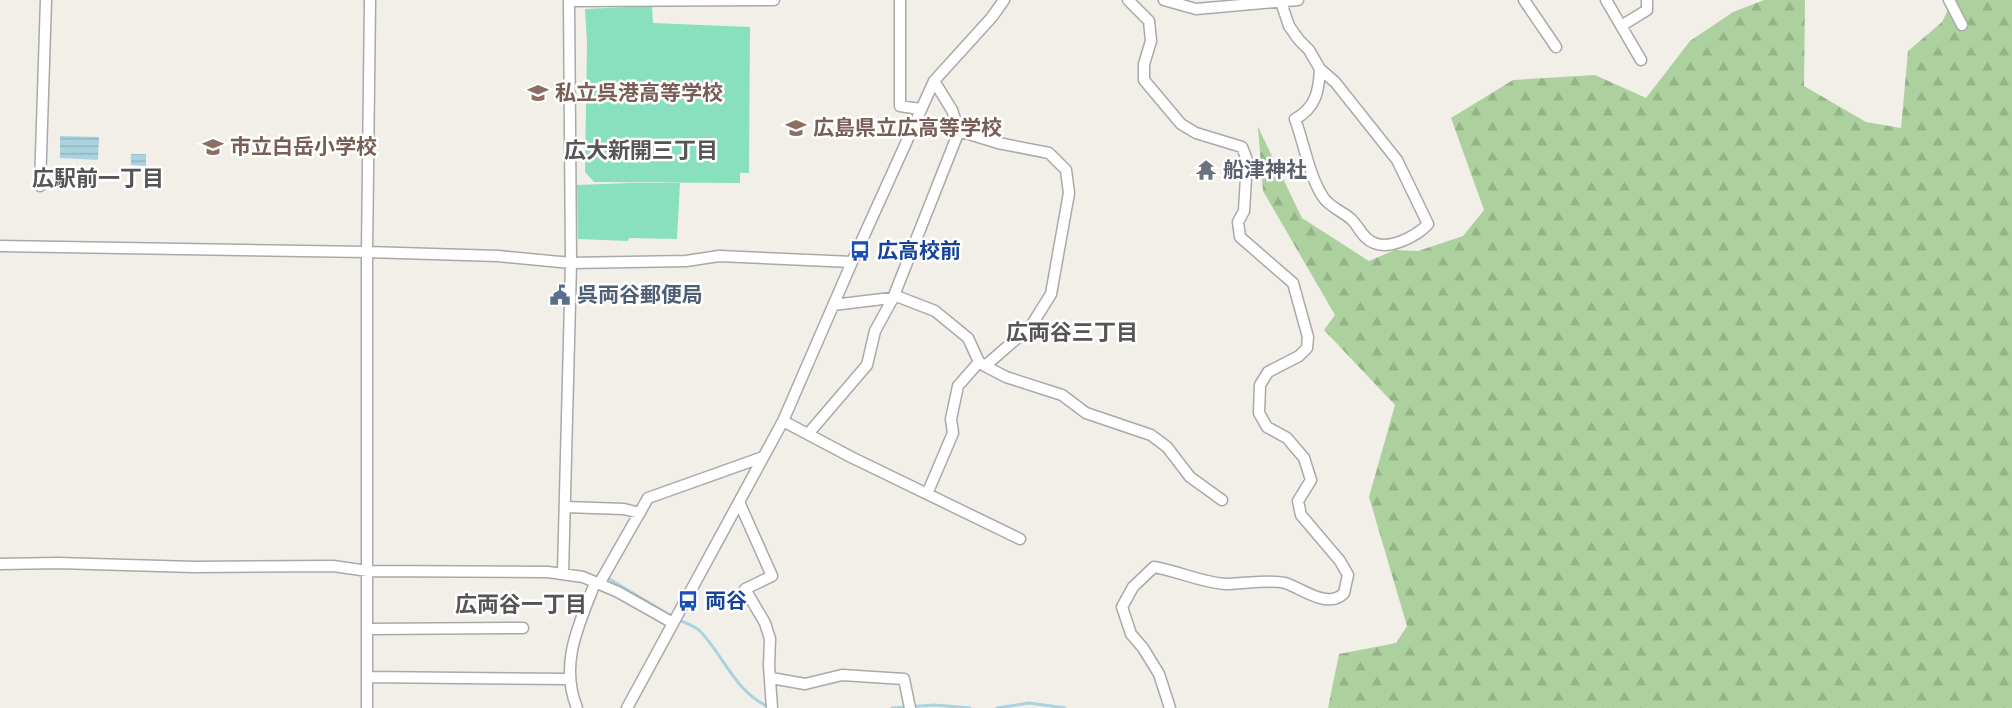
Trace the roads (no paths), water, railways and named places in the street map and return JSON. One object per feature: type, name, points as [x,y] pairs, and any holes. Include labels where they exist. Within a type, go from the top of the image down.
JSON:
[{"type":"street","points":[[40,186],[46,0]]},
{"type":"street","points":[[368,708],[367,252],[370,0]]},
{"type":"street","points":[[563,573],[571,263],[569,1],[774,0]]},
{"type":"street","points":[[900,0],[900,106],[920,109]]},
{"type":"street","points":[[627,708],[783,421],[934,81],[1004,0]]},
{"type":"street","points":[[1128,0],[1149,21],[1151,41],[1144,64],[1144,80],[1181,124],[1196,133],[1242,147],[1247,160],[1244,211],[1238,222],[1240,237],[1293,283],[1308,337],[1307,348],[1299,356],[1268,372],[1260,385],[1259,413],[1268,427],[1287,438],[1304,458],[1311,480],[1298,501],[1301,515],[1340,561],[1348,575],[1344,593],[1333,599],[1315,597],[1284,583],[1224,584],[1154,567],[1133,587],[1122,607],[1131,634],[1143,648],[1159,674],[1170,708]]},
{"type":"street","points":[[1164,0],[1196,9],[1298,0]]},
{"type":"street","points":[[1524,0],[1556,47]]},
{"type":"street","points":[[1606,0],[1641,60]]},
{"type":"street","points":[[1621,26],[1647,10],[1647,0]]},
{"type":"street","points":[[1949,0],[1962,25]]},
{"type":"street","points":[[1281,2],[1289,26],[1309,50],[1320,69],[1335,82],[1397,160],[1428,224],[1414,235],[1392,243],[1373,243],[1364,236],[1352,220],[1323,199],[1295,119],[1303,115],[1312,105],[1319,92],[1320,69]]},
{"type":"street","points":[[808,434],[867,365],[875,331],[893,298],[960,131],[952,111],[934,81]]},
{"type":"street","points":[[927,494],[953,433],[951,419],[958,386],[1031,326],[1050,294],[1069,193],[1066,170],[1049,153],[998,143],[960,131]]},
{"type":"street","points":[[0,246],[367,252],[498,256],[571,263],[686,261],[719,256],[852,262]]},
{"type":"street","points":[[833,305],[899,297],[935,311],[968,338],[982,364],[1006,377],[1062,395],[1086,413],[1151,435],[1167,447],[1190,477],[1222,500]]},
{"type":"street","points":[[783,421],[1020,539]]},
{"type":"street","points":[[577,708],[569,679],[573,640],[597,583],[648,498],[763,457]]},
{"type":"street","points":[[739,502],[771,576],[745,589],[765,623],[770,639],[772,708]]},
{"type":"street","points":[[565,507],[624,509],[640,513]]},
{"type":"street","points":[[0,564],[58,563],[194,567],[333,566],[368,571],[563,573],[584,577],[618,592],[673,623]]},
{"type":"street","points":[[368,628],[523,628]]},
{"type":"street","points":[[771,678],[805,684],[842,675],[904,679],[910,708]]},
{"type":"street","points":[[368,677],[569,679]]},
{"type":"water","points":[[60,136],[99,137],[98,160],[60,158]]},
{"type":"water","points":[[131,154],[146,154],[146,166],[131,165]]},
{"type":"waterway","points":[[606,577],[673,617]]},
{"type":"waterway","points":[[679,620],[700,631],[747,692],[769,707]]},
{"type":"waterway","points":[[997,708],[1029,703],[1065,708]]},
{"type":"waterway","points":[[892,708],[934,705],[970,708]]},
{"type":"place","name":"私立呉港高等学校","points":[[538,93]]},
{"type":"place","name":"広島県立広高等学校","points":[[796,128]]},
{"type":"place","name":"市立白岳小学校","points":[[213,147]]},
{"type":"place","name":"船津神社","points":[[1206,170]]},
{"type":"place","name":"広高校前","points":[[860,251]]},
{"type":"place","name":"呉両谷郵便局","points":[[560,295]]},
{"type":"place","name":"両谷","points":[[688,601]]},
{"type":"district","name":"広大新開三丁目","points":[[641,150]]},
{"type":"district","name":"広駅前一丁目","points":[[98,178]]},
{"type":"district","name":"広両谷三丁目","points":[[1072,332]]},
{"type":"district","name":"広両谷一丁目","points":[[521,604]]}]
